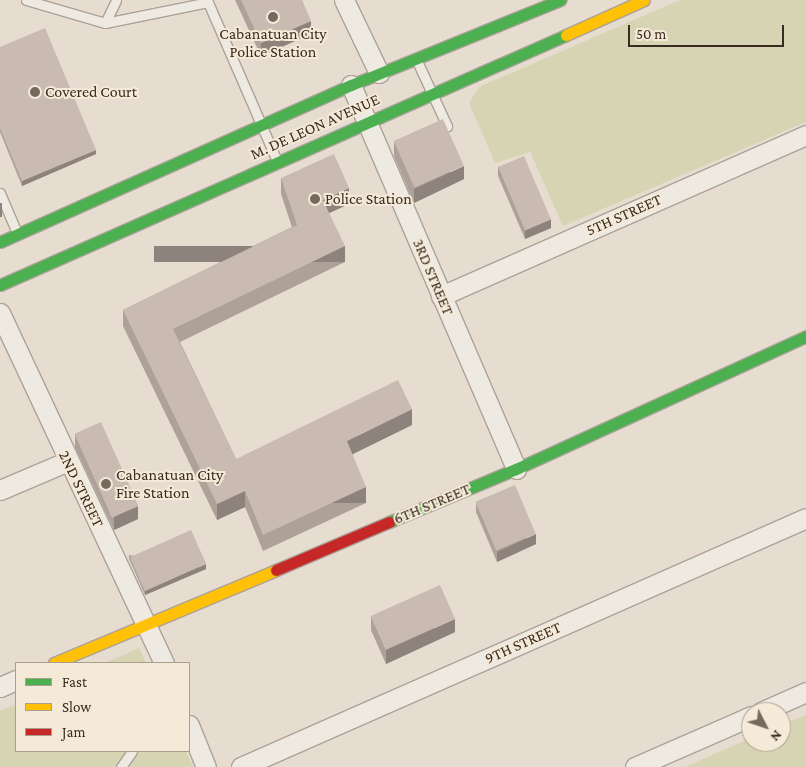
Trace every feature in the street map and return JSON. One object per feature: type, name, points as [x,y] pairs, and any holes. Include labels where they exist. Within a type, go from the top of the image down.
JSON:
[{"type":"main road","name":"M. DE LEON AVENUE","points":[[0,242],[263,128],[351,85],[560,0]]},
{"type":"main road","name":"M. DE LEON AVENUE","points":[[0,284],[644,0]]},
{"type":"main road","name":"6TH STREET","points":[[56,662],[516,469],[806,336]]},
{"type":"street","points":[[344,0],[379,74]]},
{"type":"street","name":"3RD STREET","points":[[351,85],[516,469]]},
{"type":"street","name":"5TH STREET","points":[[441,296],[806,135]]},
{"type":"street","name":"2ND STREET","points":[[0,313],[68,461],[147,623],[164,662]]},
{"type":"street","points":[[0,490],[68,461]]},
{"type":"street","name":"9TH STREET","points":[[240,767],[806,518]]},
{"type":"street","points":[[0,687],[15,680]]},
{"type":"street","points":[[783,702],[806,692]]},
{"type":"street","points":[[635,767],[741,720]]},
{"type":"street","points":[[190,727],[206,767]]},
{"type":"lane","points":[[26,0],[105,23],[208,1],[277,161]]},
{"type":"lane","points":[[105,23],[116,0]]},
{"type":"lane","points":[[416,58],[448,126]]},
{"type":"lane","points":[[0,193],[18,235]]},
{"type":"lane","points":[[121,767],[131,752]]},
{"type":"shaded area","points":[[680,0],[806,0],[806,122],[563,226],[530,152],[495,163],[469,103],[479,87]]},
{"type":"shaded area","points":[[139,648],[146,662],[107,662]]},
{"type":"shaded area","points":[[15,704],[15,752],[186,752],[193,767],[0,767],[0,711]]},
{"type":"shaded area","points":[[806,715],[806,767],[685,767],[741,742],[741,752],[791,752],[791,721]]},
{"type":"building","name":"Cabanatuan City Police Station","points":[[241,0],[302,0],[311,21],[261,43]]},
{"type":"building","name":"Covered Court","points":[[45,28],[96,150],[22,181],[0,128],[0,47]]},
{"type":"building","points":[[443,119],[464,166],[414,188],[394,141]]},
{"type":"building","points":[[334,154],[349,188],[323,200],[345,246],[173,329],[236,459],[398,380],[412,409],[347,441],[366,487],[263,535],[245,491],[217,504],[123,310],[297,225],[281,178]]},
{"type":"building","points":[[524,156],[551,220],[525,230],[498,167]]},
{"type":"building","name":"Cabanatuan City Fire Station","points":[[101,422],[138,506],[112,518],[75,434]]},
{"type":"building","points":[[515,485],[536,534],[496,551],[475,502]]},
{"type":"building","points":[[191,530],[206,564],[145,591],[130,557]]},
{"type":"building","points":[[440,585],[455,619],[386,650],[371,616]]},
{"type":"traffic: fast","points":[[0,242],[351,85],[560,0]]},
{"type":"traffic: fast","points":[[0,285],[566,35]]},
{"type":"traffic: fast","points":[[389,522],[516,469],[806,336]]},
{"type":"traffic: slow","points":[[566,35],[644,0]]},
{"type":"traffic: slow","points":[[56,662],[276,570]]},
{"type":"traffic: jam","points":[[276,570],[389,522]]},
{"type":"place","name":"Cabanatuan City Police Station","points":[[273,17]]},
{"type":"place","name":"Covered Court","points":[[35,92]]},
{"type":"place","name":"Police Station","points":[[315,199]]},
{"type":"place","name":"Cabanatuan City Fire Station","points":[[106,484]]}]
